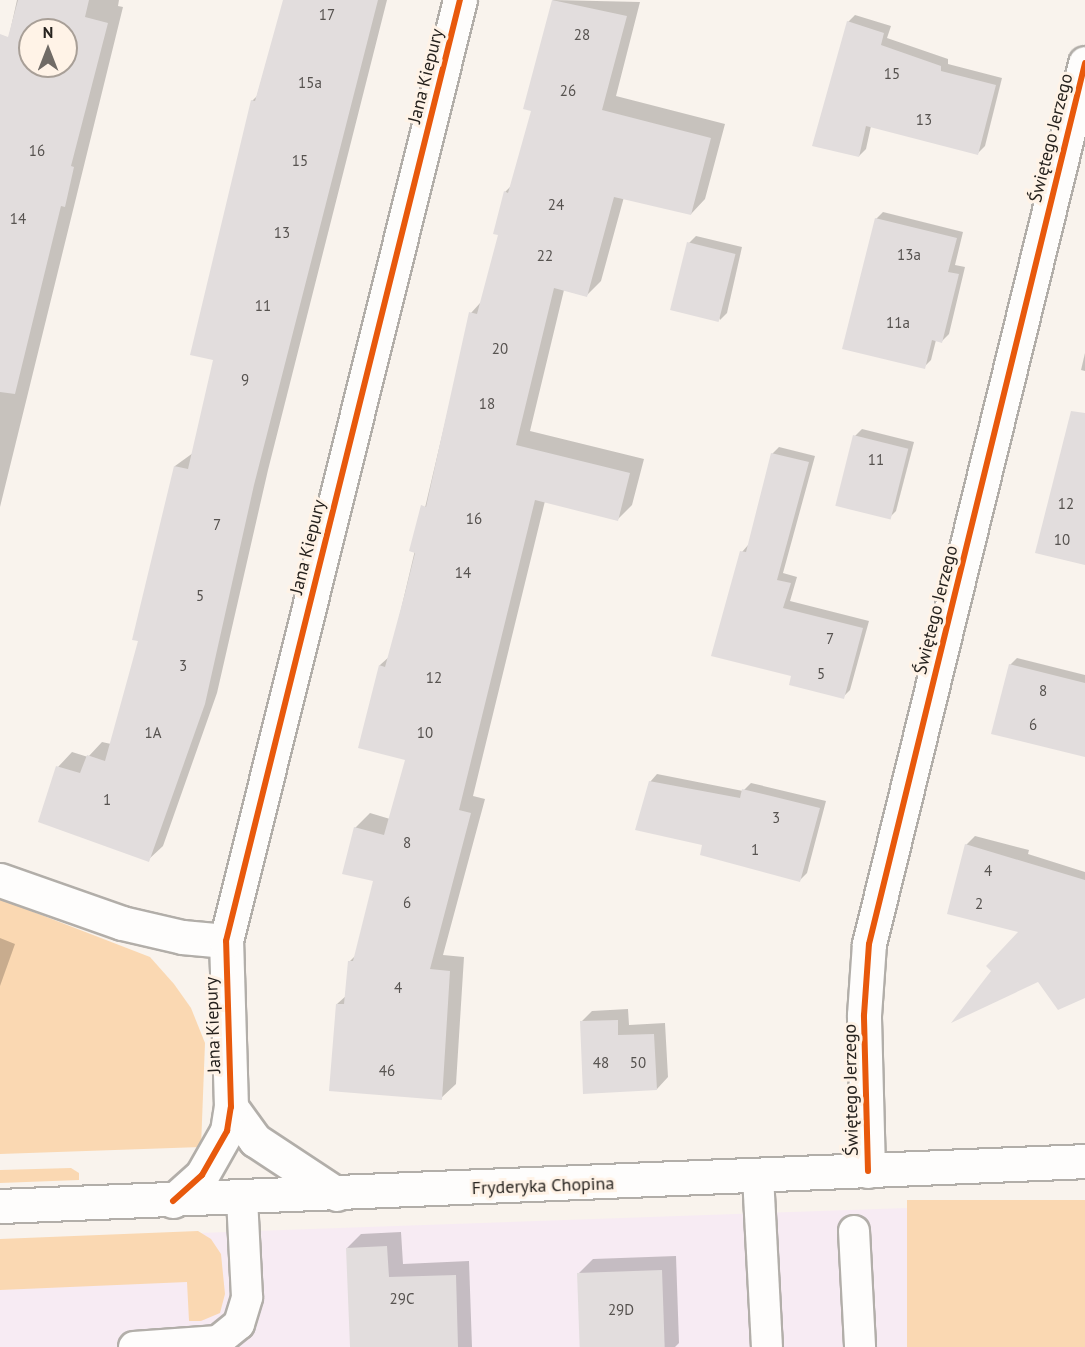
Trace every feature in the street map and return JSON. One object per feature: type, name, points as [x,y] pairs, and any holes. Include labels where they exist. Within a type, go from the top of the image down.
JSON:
[{"type":"street","name":"Jana Kiepury","points":[[173,1201],[213,1159],[227,1131],[231,1107],[226,941],[460,0]]},
{"type":"street","name":"Świętego Jerzego","points":[[868,1171],[864,1015],[869,944],[1085,63]]},
{"type":"street","points":[[0,880],[122,922],[182,938],[226,941]]},
{"type":"street","points":[[231,1107],[255,1140],[336,1194]]},
{"type":"street","name":"Fryderyka Chopina","points":[[0,1206],[242,1199],[1085,1161]]},
{"type":"lane","points":[[759,1176],[767,1347]]},
{"type":"lane","points":[[242,1199],[250,1347]]},
{"type":"lane","points":[[854,1231],[860,1347]]},
{"type":"lane","points":[[134,1347],[218,1341],[239,1324],[247,1297]]},
{"type":"shaded area","points":[[0,899],[150,957],[174,984],[191,1008],[205,1043],[201,1147],[0,1154]]},
{"type":"shaded area","points":[[71,1168],[79,1173],[79,1180],[0,1183],[0,1170]]},
{"type":"shaded area","points":[[907,1200],[1085,1200],[1085,1347],[907,1347]]},
{"type":"shaded area","points":[[907,1208],[913,1347],[0,1347],[0,1240]]},
{"type":"shaded area","points":[[198,1231],[211,1239],[221,1254],[225,1294],[220,1313],[201,1321],[189,1321],[187,1282],[0,1290],[0,1239]]},
{"type":"building","points":[[18,0],[89,0],[85,17],[108,23],[71,166],[74,167],[65,207],[61,206],[15,394],[0,392],[0,34],[8,37]]},
{"type":"building","points":[[283,0],[378,0],[254,485],[205,704],[149,862],[38,822],[56,766],[80,773],[87,755],[105,761],[138,641],[132,640],[174,466],[188,469],[213,360],[190,355],[251,100],[255,101]]},
{"type":"building","points":[[552,0],[627,16],[602,110],[711,138],[691,215],[614,197],[587,297],[554,288],[516,445],[630,473],[618,521],[535,500],[459,810],[471,813],[430,969],[450,971],[442,1100],[329,1091],[336,1004],[344,1004],[348,961],[353,961],[373,881],[342,874],[354,827],[384,835],[405,760],[358,748],[379,665],[385,667],[405,593],[415,553],[409,551],[421,505],[426,507],[469,312],[477,314],[498,235],[493,234],[504,191],[508,193],[531,111],[523,109]]},
{"type":"building","points":[[847,21],[884,33],[881,45],[941,66],[941,71],[996,85],[978,155],[866,126],[859,157],[812,146]]},
{"type":"building","points":[[875,218],[957,238],[948,272],[959,274],[942,343],[932,340],[925,369],[842,349]]},
{"type":"building","points":[[687,242],[736,254],[719,322],[670,310]]},
{"type":"building","points":[[1071,411],[1085,413],[1085,565],[1035,553]]},
{"type":"building","points":[[853,435],[908,449],[891,520],[835,506]]},
{"type":"building","points":[[771,453],[809,462],[777,580],[791,583],[783,608],[863,628],[844,699],[789,685],[791,676],[711,656],[740,551],[746,552]]},
{"type":"building","points":[[1009,664],[1085,683],[1085,757],[991,734]]},
{"type":"building","points":[[649,781],[740,798],[742,789],[820,808],[800,882],[700,855],[702,845],[635,830]]},
{"type":"building","points":[[965,844],[1085,880],[1085,998],[1058,1010],[1038,982],[951,1023],[991,971],[986,966],[1018,932],[947,914]]},
{"type":"building","points":[[618,1020],[618,1035],[654,1034],[657,1090],[583,1094],[580,1021]]},
{"type":"building","points":[[387,1246],[389,1277],[456,1275],[458,1347],[350,1347],[346,1248]]},
{"type":"building","points":[[662,1270],[665,1347],[580,1347],[577,1273]]},
{"type":"cycle path","points":[[173,1201],[202,1175],[227,1131],[231,1107],[226,941],[460,0]]},
{"type":"cycle path","points":[[868,1171],[864,1015],[869,944],[1085,63]]}]
